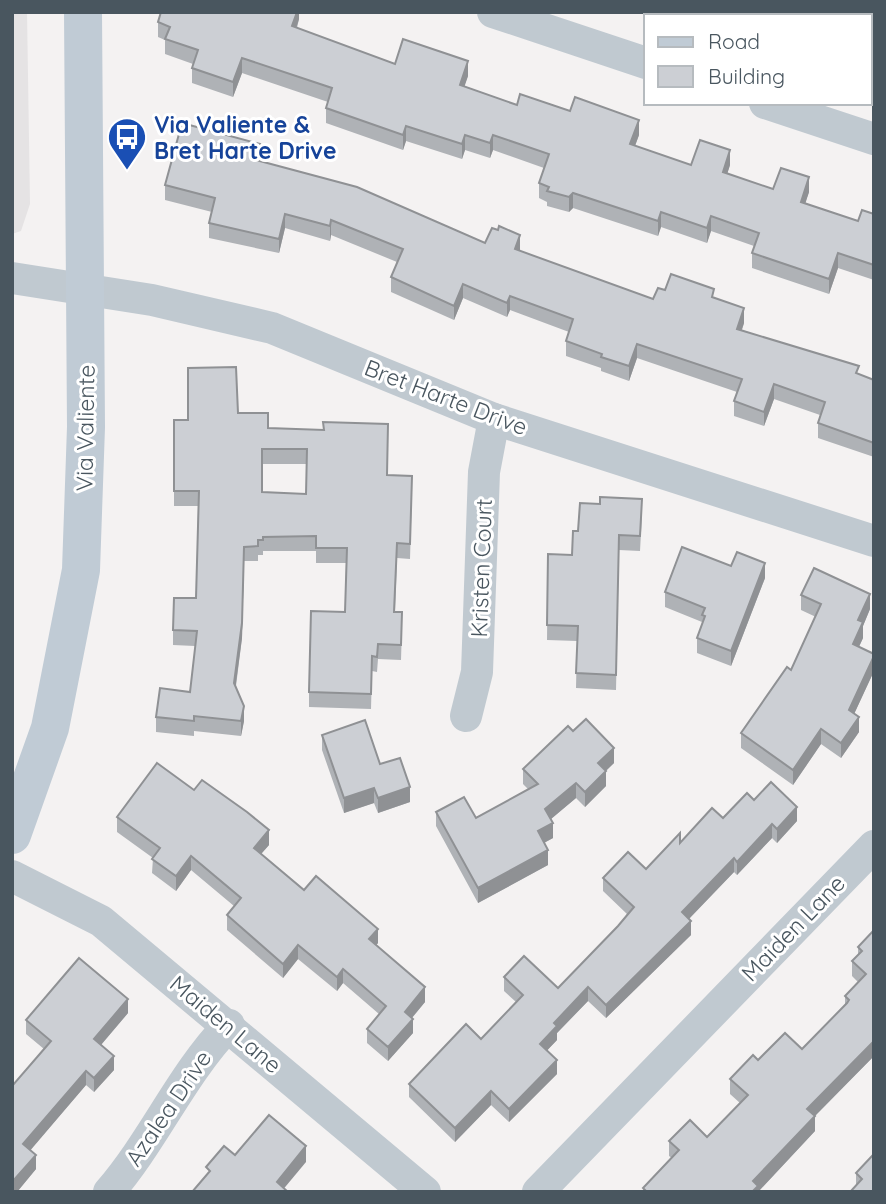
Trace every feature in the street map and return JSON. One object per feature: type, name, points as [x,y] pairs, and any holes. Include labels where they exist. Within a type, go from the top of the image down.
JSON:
[{"type":"street","name":"Via Valiente","points":[[12,835],[50,728],[81,570],[86,426],[83,12]]},
{"type":"street","points":[[493,12],[644,63]]},
{"type":"street","points":[[771,105],[874,139]]},
{"type":"street","name":"Bret Harte Drive","points":[[12,278],[152,300],[272,328],[494,419],[874,541]]},
{"type":"street","name":"Kristen Court","points":[[466,716],[477,672],[484,472],[494,419]]},
{"type":"street","name":"Maiden Lane","points":[[538,1192],[874,846]]},
{"type":"street","name":"Maiden Lane","points":[[12,876],[101,920],[425,1192]]},
{"type":"street","name":"Azalea Drive","points":[[109,1192],[126,1172],[202,1052],[229,1025]]},
{"type":"shaded area","points":[[12,12],[27,12],[30,204],[21,231],[12,234]]},
{"type":"building","points":[[161,12],[297,12],[292,26],[395,64],[403,39],[468,61],[460,85],[517,105],[520,94],[570,111],[575,97],[639,120],[630,144],[691,165],[700,140],[730,150],[723,172],[773,189],[781,168],[809,177],[801,202],[858,221],[862,210],[874,214],[874,265],[838,253],[829,279],[752,253],[759,233],[711,216],[707,228],[661,212],[658,221],[573,193],[569,197],[547,191],[549,187],[539,183],[549,154],[493,135],[490,143],[465,135],[462,144],[406,126],[403,135],[326,108],[332,88],[242,58],[233,82],[192,68],[198,50],[165,39],[170,27],[158,22]]},
{"type":"building","points":[[760,12],[790,12],[790,14],[759,14]]},
{"type":"building","points":[[793,12],[874,12],[874,54],[872,14]]},
{"type":"building","points":[[182,123],[260,144],[256,160],[357,187],[485,243],[492,228],[498,230],[499,226],[520,235],[515,249],[653,299],[658,288],[665,290],[671,274],[714,289],[712,297],[744,308],[737,329],[859,366],[856,373],[874,380],[874,443],[818,423],[825,402],[774,384],[764,412],[734,401],[742,379],[637,344],[629,366],[601,357],[602,354],[566,341],[573,319],[510,296],[507,303],[463,284],[454,306],[391,277],[403,249],[331,220],[330,226],[285,214],[279,239],[209,223],[215,198],[165,185]]},
{"type":"building","points":[[236,367],[238,413],[268,413],[268,428],[324,430],[323,422],[388,424],[387,475],[412,476],[410,544],[397,543],[394,612],[402,612],[401,645],[378,644],[377,657],[372,656],[371,694],[309,692],[311,611],[345,612],[347,548],[316,548],[316,536],[263,537],[263,540],[258,540],[258,546],[244,547],[242,623],[234,683],[244,706],[241,721],[194,716],[194,721],[156,717],[160,688],[190,692],[197,631],[173,630],[174,598],[196,598],[199,491],[174,491],[174,420],[188,420],[188,368]],"holes":[[[262,449],[307,449],[306,494],[262,492]]]},
{"type":"building","points":[[600,497],[642,499],[640,536],[619,535],[616,675],[576,673],[578,626],[547,625],[548,554],[572,555],[573,531],[578,531],[580,503],[600,504]]},
{"type":"building","points":[[682,547],[731,566],[737,552],[765,563],[731,651],[697,638],[705,608],[665,592]]},
{"type":"building","points":[[814,568],[870,594],[858,620],[863,622],[853,644],[874,656],[849,710],[859,717],[841,743],[821,729],[793,770],[741,733],[787,667],[791,670],[821,604],[801,595]]},
{"type":"building","points":[[586,719],[614,748],[598,763],[606,771],[585,792],[576,783],[545,809],[553,823],[538,831],[548,850],[478,888],[436,812],[464,797],[476,818],[538,784],[523,769],[568,726],[573,731]]},
{"type":"building","points":[[365,720],[380,764],[400,758],[410,787],[378,798],[374,788],[344,798],[322,735]]},
{"type":"building","points":[[157,763],[194,790],[202,780],[247,812],[269,830],[254,848],[304,890],[316,876],[378,929],[369,939],[425,987],[405,1012],[413,1019],[388,1047],[367,1029],[386,1006],[343,969],[337,977],[298,945],[283,964],[227,915],[241,898],[191,856],[176,876],[152,859],[160,848],[117,817]]},
{"type":"building","points":[[771,782],[797,807],[777,829],[772,824],[737,862],[734,858],[682,912],[691,921],[606,1005],[588,987],[554,1023],[557,1026],[540,1044],[557,1060],[509,1109],[491,1091],[455,1128],[409,1084],[466,1024],[481,1039],[523,995],[504,977],[524,956],[558,988],[618,926],[634,907],[603,878],[628,852],[646,869],[680,833],[680,843],[712,808],[723,818],[747,793],[754,800]]},
{"type":"building","points":[[874,930],[874,1041],[807,1109],[815,1116],[753,1181],[758,1186],[752,1192],[647,1192],[643,1188],[679,1150],[669,1141],[690,1120],[707,1137],[748,1095],[730,1079],[753,1055],[758,1060],[785,1033],[802,1049],[847,1003],[849,1000],[845,996],[866,974],[852,961],[862,951],[858,947]]},
{"type":"building","points":[[79,958],[128,999],[94,1039],[114,1056],[94,1078],[86,1071],[23,1144],[36,1155],[13,1181],[12,1086],[51,1041],[26,1020]]},
{"type":"building","points":[[269,1115],[306,1146],[277,1182],[288,1192],[192,1192],[210,1171],[206,1167],[224,1146],[235,1155]]},
{"type":"building","points":[[872,1156],[874,1192],[850,1192],[862,1179],[856,1173]]},
{"type":"place","name":"Via Valiente & Bret Harte Drive","points":[[127,171]]}]
